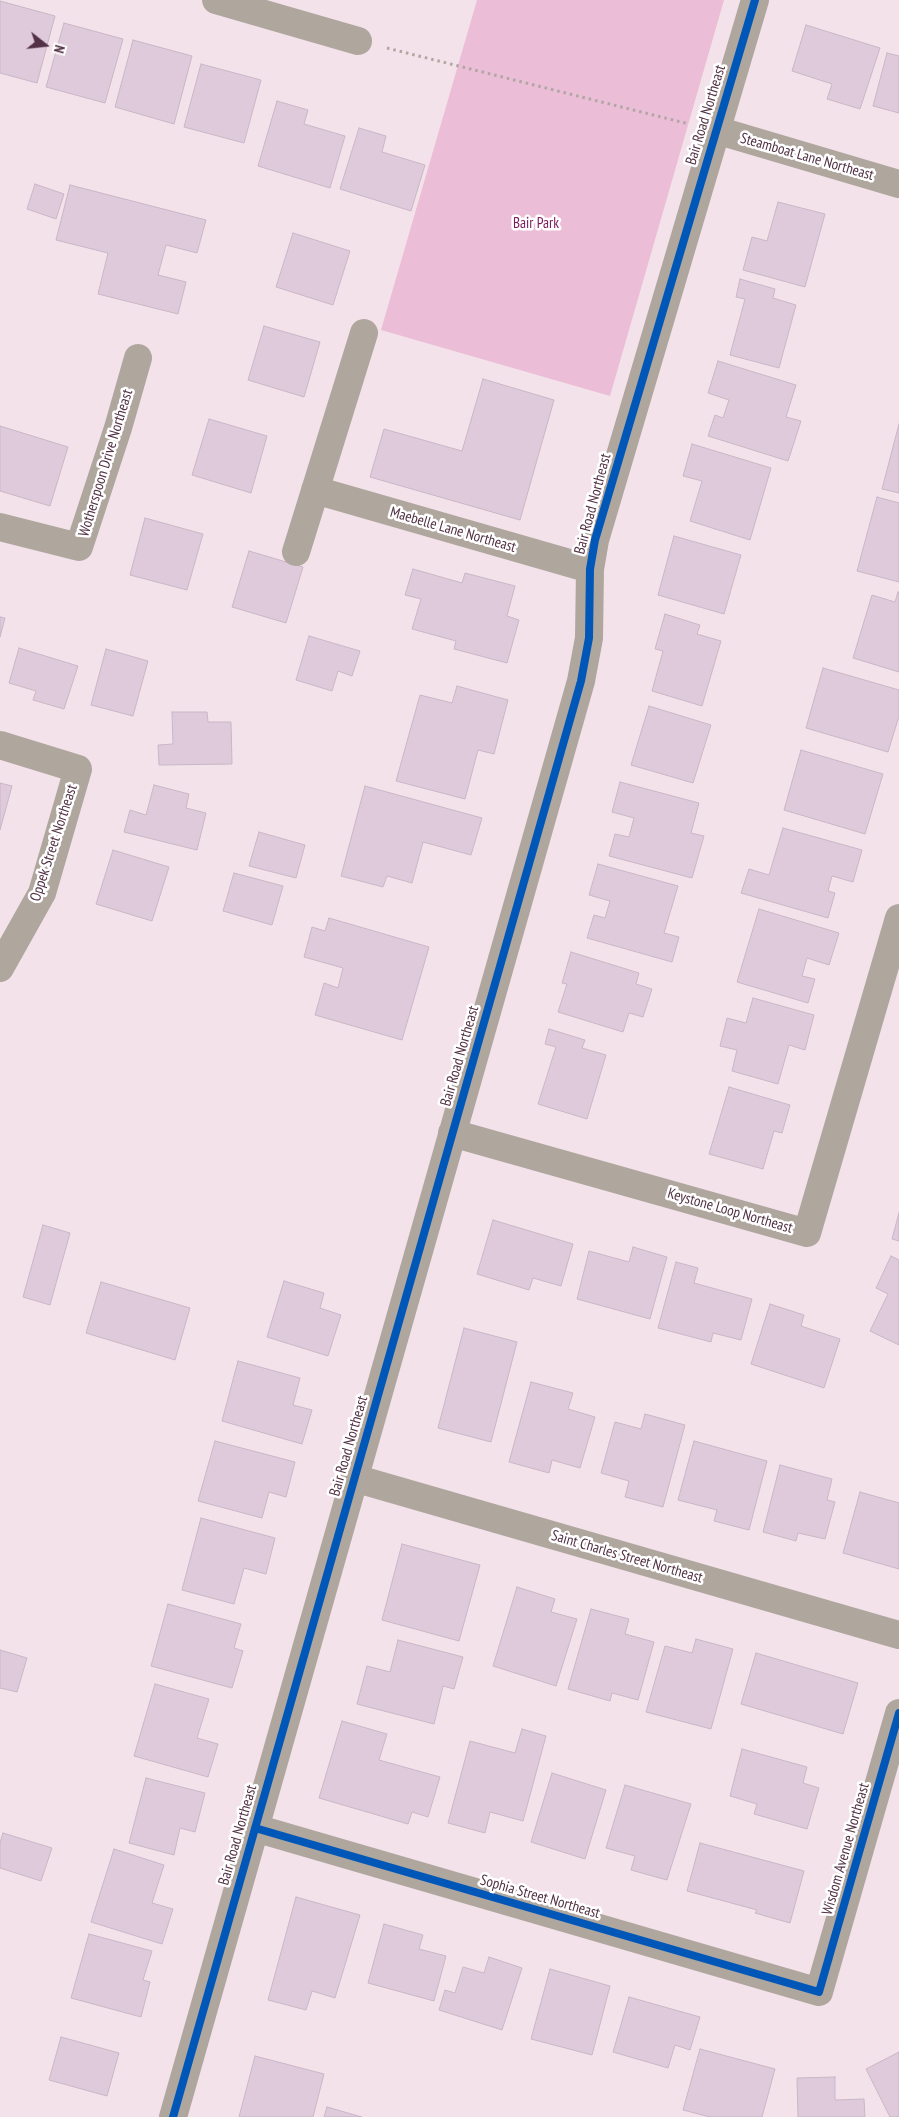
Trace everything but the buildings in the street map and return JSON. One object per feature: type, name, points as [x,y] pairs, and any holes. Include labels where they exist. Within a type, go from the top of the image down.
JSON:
[{"type":"street","points":[[216,0],[358,41]]},
{"type":"street","name":"Bair Road Northeast","points":[[173,2117],[581,680],[589,638],[590,569],[595,540],[755,0]]},
{"type":"street","name":"Steamboat Lane Northeast","points":[[716,130],[899,184]]},
{"type":"street","points":[[296,552],[364,333]]},
{"type":"street","name":"Wotherspoon Drive Northeast","points":[[0,527],[79,547],[118,428],[138,358]]},
{"type":"street","name":"Maebelle Lane Northeast","points":[[315,490],[590,569]]},
{"type":"street","name":"Oppek Street Northeast","points":[[0,745],[78,769],[42,893],[0,968]]},
{"type":"street","name":"Keystone Loop Northeast","points":[[452,1134],[807,1233],[899,918]]},
{"type":"street","name":"Saint Charles Street Northeast","points":[[354,1478],[899,1635]]},
{"type":"street","name":"Wisdom Avenue Northeast","points":[[819,1992],[899,1713]]},
{"type":"street","name":"Sophia Street Northeast","points":[[255,1828],[819,1992]]},
{"type":"path","points":[[358,41],[716,130]]},
{"type":"green space","name":"Bair Park","points":[[477,0],[724,0],[610,396],[381,330]]},
{"type":"cycle path","points":[[173,2117],[581,681],[589,638],[590,569],[595,540],[755,0]]},
{"type":"cycle path","points":[[255,1828],[819,1992],[899,1713]]}]
